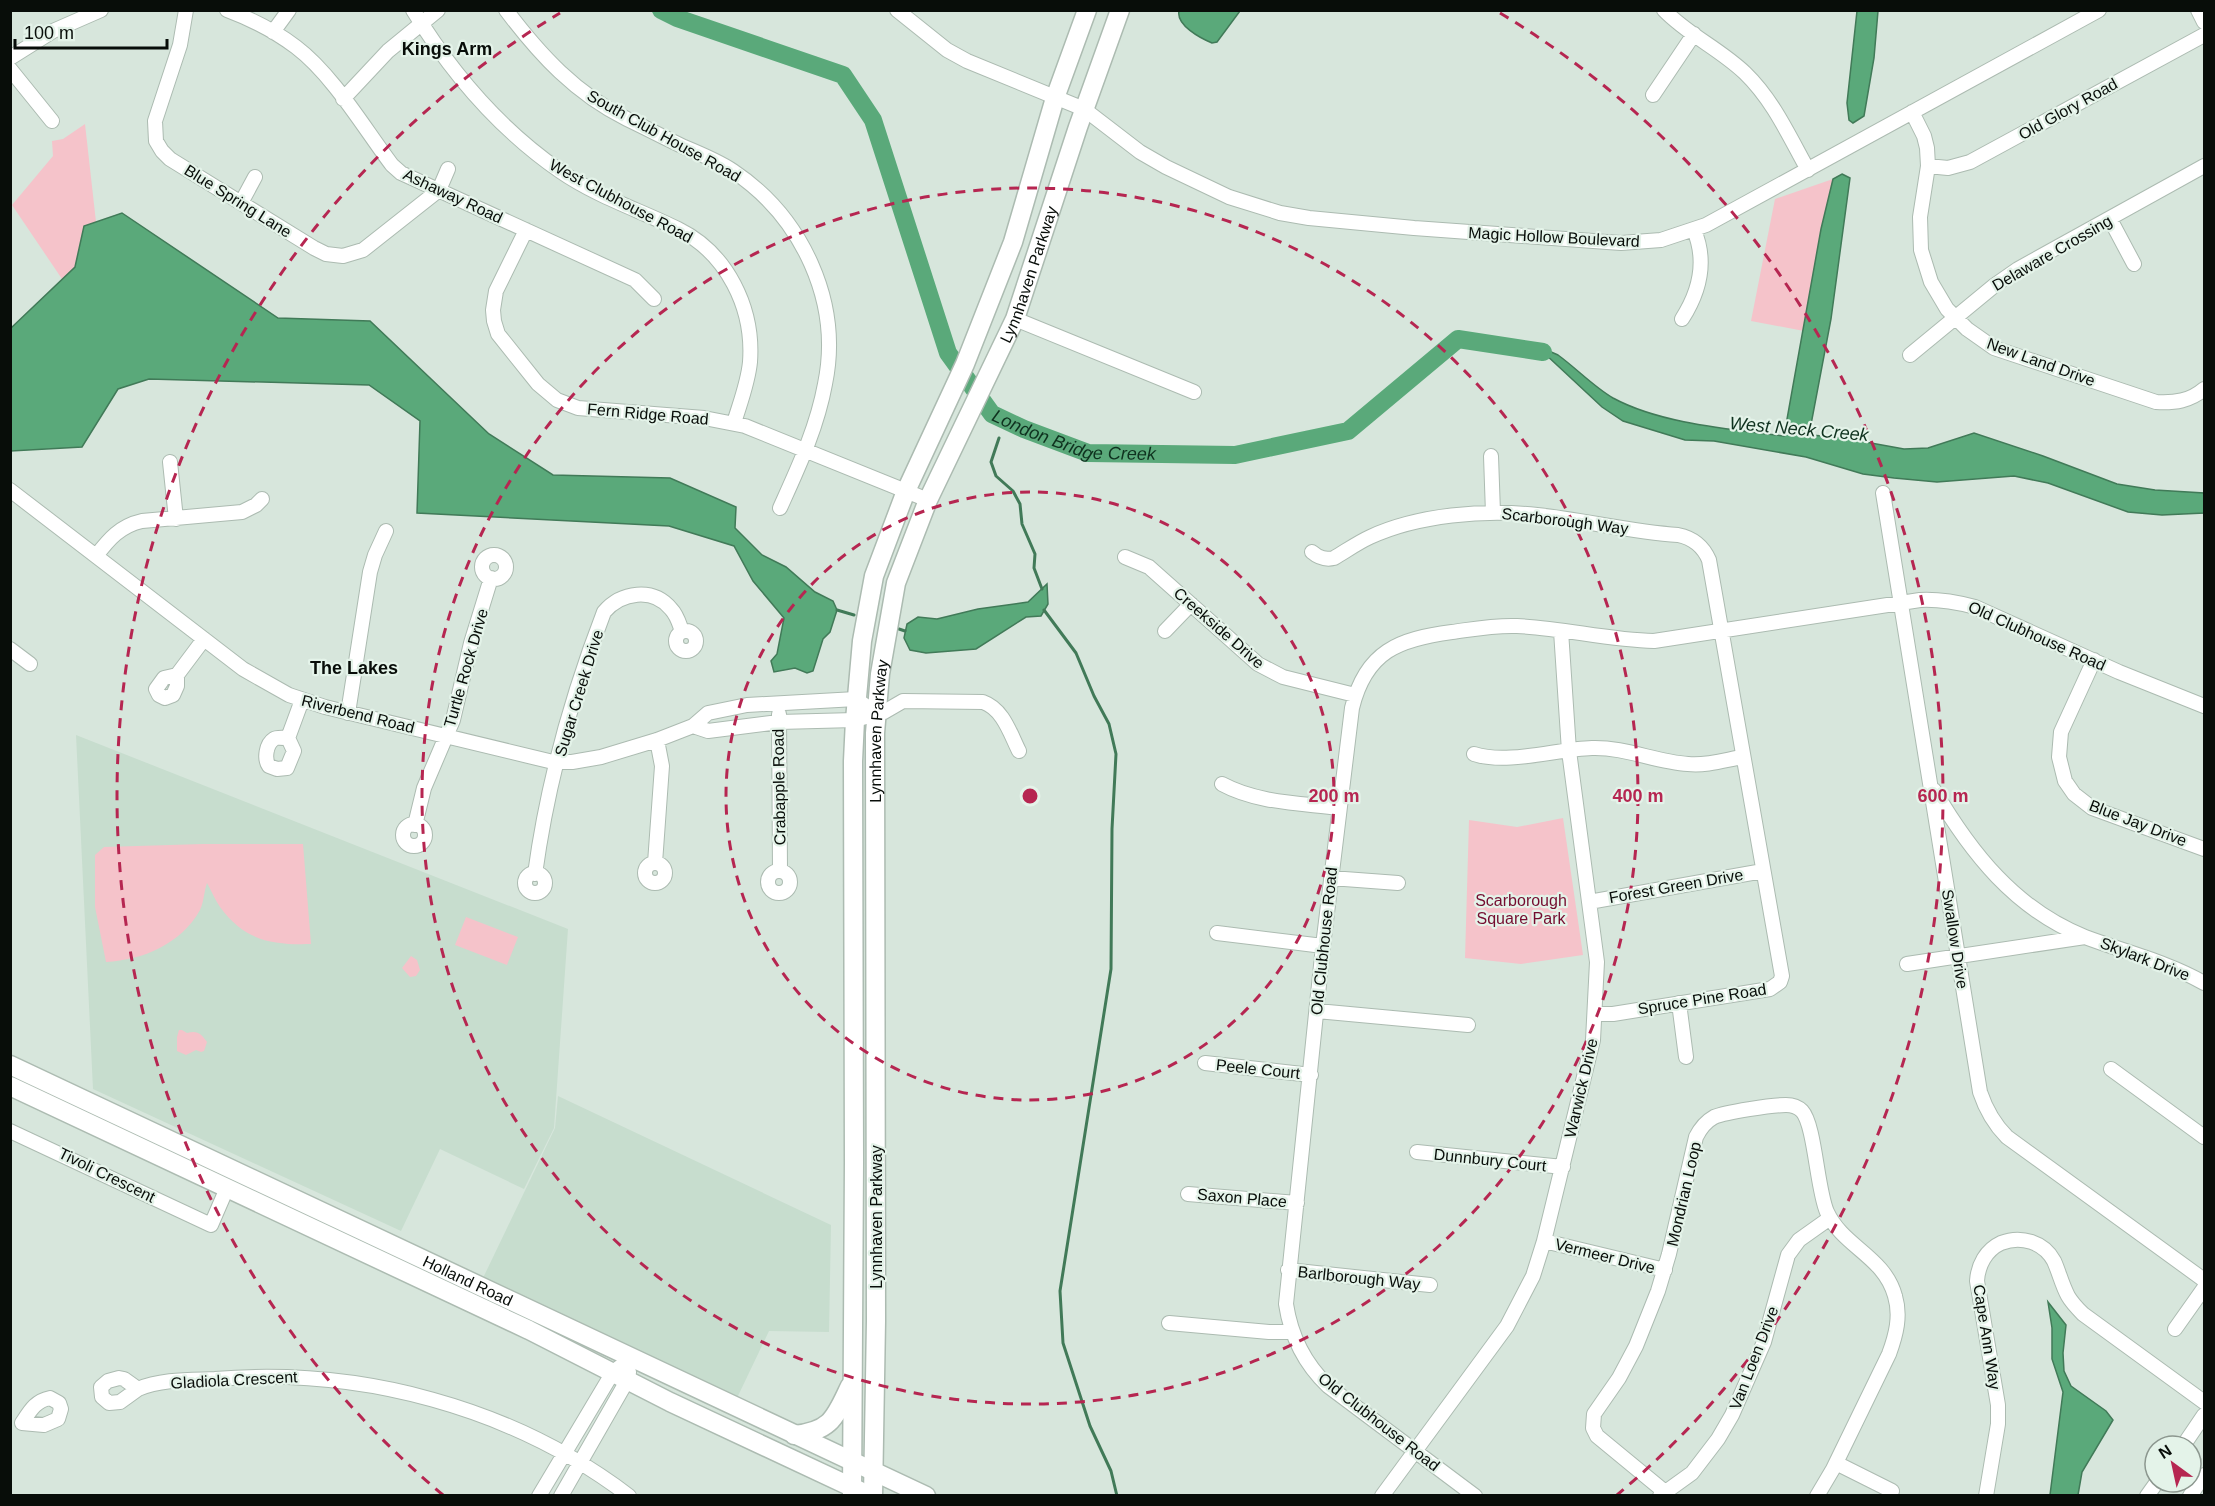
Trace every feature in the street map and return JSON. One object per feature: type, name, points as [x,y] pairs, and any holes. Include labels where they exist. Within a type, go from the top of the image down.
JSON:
[{"type":"main road","name":"Lynnhaven Parkway","points":[[852,1491],[855,720],[862,641],[874,576],[906,491],[965,364],[1021,220],[1055,98],[1087,10]]},
{"type":"main road","name":"Lynnhaven Parkway","points":[[872,1496],[875,1472],[876,713],[886,632],[896,583],[928,500],[1015,320],[1084,109],[1120,10]]},
{"type":"main road","points":[[1015,320],[1007,310],[1005,294],[1020,243],[1021,220]]},
{"type":"main road","name":"Holland Road","points":[[10,1065],[926,1496]]},
{"type":"main road","name":"Holland Road","points":[[10,1086],[620,1375],[852,1491],[872,1496]]},
{"type":"main road","points":[[794,1435],[818,1431],[831,1421],[852,1381]]},
{"type":"street","points":[[10,58],[53,31],[101,10]]},
{"type":"street","name":"Blue Spring Lane","points":[[186,10],[180,45],[154,121],[156,141],[170,159],[314,248],[326,254],[343,256],[363,250],[439,190]]},
{"type":"street","name":"Ashaway Road","points":[[227,10],[273,32],[297,47],[343,99],[392,165],[401,173],[635,280],[654,299]]},
{"type":"street","points":[[273,32],[288,10]]},
{"type":"street","name":"West Clubhouse Road","points":[[413,10],[439,52],[466,86],[501,124],[534,152],[577,181],[680,230],[707,249],[719,261],[730,276],[745,310],[750,342],[748,375],[734,423]]},
{"type":"street","points":[[343,99],[388,51],[438,10]]},
{"type":"street","name":"South Club House Road","points":[[506,10],[551,66],[584,93],[625,118],[733,171],[770,201],[788,222],[806,251],[824,304],[829,335],[829,356],[825,385],[816,420],[780,508]]},
{"type":"street","name":"Magic Hollow Boulevard","points":[[897,10],[928,37],[967,62],[1084,109],[1140,152],[1228,197],[1282,213],[1309,218],[1622,243],[1660,240],[1694,230],[2099,10]]},
{"type":"street","points":[[1664,10],[1728,58],[1758,87],[1771,103],[1808,170]]},
{"type":"street","points":[[2198,10],[2205,22]]},
{"type":"street","points":[[1653,95],[1694,34]]},
{"type":"street","name":"Old Glory Road","points":[[1928,166],[1948,168],[1977,159],[2205,35]]},
{"type":"street","points":[[10,69],[52,121]]},
{"type":"street","name":"New Land Drive","points":[[1912,112],[1924,136],[1927,148],[1928,166],[1920,218],[1921,250],[1931,282],[1940,299],[1955,318],[1994,348],[2156,402],[2179,402],[2205,389]]},
{"type":"street","name":"Delaware Crossing","points":[[1910,355],[1995,285],[2018,269],[2205,166]]},
{"type":"street","points":[[439,190],[448,169]]},
{"type":"street","points":[[240,203],[255,177]]},
{"type":"street","points":[[2110,219],[2134,264]]},
{"type":"street","name":"Fern Ridge Road","points":[[526,230],[496,291],[492,310],[498,334],[546,393],[578,408],[688,416],[734,423],[928,500]]},
{"type":"street","points":[[1682,319],[1695,295],[1702,266],[1700,247],[1694,230]]},
{"type":"street","points":[[1015,320],[1194,392]]},
{"type":"street","points":[[1491,456],[1494,513]]},
{"type":"street","points":[[170,462],[176,519]]},
{"type":"street","name":"Riverbend Road","points":[[10,490],[204,639],[267,684],[302,700],[348,713],[558,762],[588,760],[657,740],[693,726],[708,714],[747,705],[856,699]]},
{"type":"street","name":"Swallow Drive","points":[[1883,493],[1980,1092],[1984,1105],[1997,1127],[2007,1137],[2205,1280]]},
{"type":"street","points":[[96,556],[111,537],[127,526],[142,521],[242,512],[262,499]]},
{"type":"street","name":"Scarborough Way","points":[[1312,552],[1321,558],[1334,558],[1370,537],[1398,527],[1462,515],[1494,513],[1537,515],[1678,535],[1694,540],[1701,546],[1709,560],[1721,632]]},
{"type":"street","points":[[348,713],[370,572],[386,531]]},
{"type":"street","name":"Creekside Drive","points":[[1125,557],[1149,567],[1258,664],[1271,672],[1282,677],[1355,695]]},
{"type":"street","name":"Turtle Rock Drive","points":[[415,825],[424,788],[453,720],[471,643],[491,579]]},
{"type":"street","name":"Sugar Creek Drive","points":[[536,874],[540,839],[558,762],[590,651],[604,612],[610,605],[626,596],[657,598],[670,608],[682,631]]},
{"type":"street","name":"Old Clubhouse Road","points":[[1475,1496],[1328,1386],[1306,1361],[1292,1332],[1286,1304],[1323,946],[1355,695],[1362,678],[1381,656],[1392,647],[1419,636],[1497,627],[1534,627],[1632,641],[1654,641],[1936,599],[1975,607],[2205,706]]},
{"type":"street","points":[[1165,631],[1191,604]]},
{"type":"street","name":"Warwick Drive","points":[[1382,1496],[1507,1326],[1533,1276],[1563,1167],[1593,1040],[1598,962],[1569,750],[1561,631]]},
{"type":"street","points":[[1721,632],[1763,871]]},
{"type":"street","points":[[177,675],[204,639]]},
{"type":"street","points":[[10,649],[30,664]]},
{"type":"street","name":"Blue Jay Drive","points":[[2094,660],[2061,732],[2059,757],[2066,781],[2074,794],[2092,808],[2205,849]]},
{"type":"street","points":[[856,699],[876,713]]},
{"type":"street","points":[[288,738],[302,700]]},
{"type":"street","name":"Riverbend Road","points":[[693,726],[708,730],[779,722],[855,720],[893,708],[903,701],[983,702],[991,704],[999,712],[1019,751]]},
{"type":"street","name":"Crabapple Road","points":[[779,703],[780,871]]},
{"type":"street","points":[[656,863],[662,766],[657,740]]},
{"type":"street","points":[[1473,754],[1491,757],[1604,749],[1689,764],[1704,764],[1742,757]]},
{"type":"street","name":"Skylark Drive","points":[[1930,783],[1968,844],[2001,883],[2038,913],[2085,937],[2168,965],[2205,983]]},
{"type":"street","points":[[1222,784],[1252,797],[1339,808]]},
{"type":"street","name":"Forest Green Drive","points":[[1589,902],[1763,871]]},
{"type":"street","name":"Spruce Pine Road","points":[[1596,1014],[1679,1004],[1770,989],[1776,986],[1782,976],[1763,871]]},
{"type":"street","points":[[1331,878],[1398,883]]},
{"type":"street","points":[[1217,933],[1323,946]]},
{"type":"street","name":"Skylark Drive","points":[[1907,964],[2085,937]]},
{"type":"street","points":[[1679,1004],[1686,1057]]},
{"type":"street","points":[[1317,1011],[1468,1025]]},
{"type":"street","name":"Peele Court","points":[[1205,1063],[1311,1075]]},
{"type":"street","points":[[2110,1069],[2205,1137]]},
{"type":"street","name":"Mondrian Loop","points":[[1662,1494],[1597,1436],[1592,1421],[1595,1412],[1619,1378],[1636,1346],[1665,1270],[1696,1137],[1706,1123],[1719,1115],[1786,1105],[1799,1109],[1808,1120],[1823,1202],[1830,1218],[1846,1238],[1874,1260],[1883,1271],[1890,1283],[1898,1310],[1896,1335],[1889,1354],[1836,1463],[1817,1496]]},
{"type":"street","name":"Tivoli Crescent","points":[[10,1131],[211,1225],[227,1188]]},
{"type":"street","name":"Dunnbury Court","points":[[1417,1152],[1563,1167]]},
{"type":"street","name":"Saxon Place","points":[[1188,1194],[1297,1203]]},
{"type":"street","name":"Van Loen Drive","points":[[1662,1494],[1692,1473],[1718,1439],[1732,1415],[1764,1342],[1788,1255],[1799,1240],[1830,1218]]},
{"type":"street","name":"Cape Ann Way","points":[[1986,1496],[1998,1424],[1998,1406],[1977,1281],[1980,1265],[1986,1255],[2001,1243],[2020,1240],[2040,1245],[2054,1260],[2068,1296],[2083,1314],[2205,1402]]},
{"type":"street","name":"Vermeer Drive","points":[[1544,1241],[1665,1270]]},
{"type":"street","name":"Barlborough Way","points":[[1288,1270],[1430,1285]]},
{"type":"street","points":[[2175,1329],[2205,1288]]},
{"type":"street","points":[[1169,1323],[1292,1332]]},
{"type":"street","points":[[539,1496],[563,1454],[632,1358]]},
{"type":"street","points":[[561,1496],[580,1463],[620,1375]]},
{"type":"street","name":"Gladiola Crescent","points":[[138,1389],[175,1382],[282,1376],[351,1382],[402,1391],[459,1408],[520,1432],[580,1463],[629,1496]]},
{"type":"street","points":[[2191,1434],[2205,1415]]},
{"type":"street","points":[[1836,1463],[1893,1491]]},
{"type":"street","points":[[2190,1496],[2205,1475]]},
{"type":"shaded area","points":[[76,735],[568,929],[554,1128],[524,1189],[440,1149],[401,1231],[93,1089]]},
{"type":"shaded area","points":[[558,1096],[831,1225],[829,1332],[769,1331],[737,1398],[483,1278],[555,1128]]},
{"type":"green space","points":[[85,124],[96,222],[84,227],[75,267],[62,279],[12,205],[53,156],[52,141],[63,139]]},
{"type":"green space","points":[[1833,179],[1821,229],[1804,331],[1751,321],[1775,199]]},
{"type":"green space","name":"Scarborough Square Park","points":[[1563,818],[1583,955],[1521,964],[1465,958],[1469,820],[1517,827]]},
{"type":"green space","points":[[303,844],[311,944],[272,942],[249,934],[229,918],[218,904],[207,883],[200,910],[192,922],[172,941],[147,954],[106,962],[95,907],[95,855],[104,847]]},
{"type":"green space","points":[[466,917],[518,937],[507,965],[455,945]]},
{"type":"green space","points":[[411,956],[417,960],[420,970],[416,976],[410,977],[402,968]]},
{"type":"green space","points":[[179,1030],[201,1034],[207,1042],[204,1051],[196,1050],[186,1055],[177,1051]]},
{"type":"water","points":[[1179,10],[1240,11],[1217,42],[1212,43],[1185,26],[1179,16]]},
{"type":"water","points":[[1857,11],[1878,11],[1874,58],[1864,116],[1853,123],[1849,120],[1847,103]]},
{"type":"water","name":"West Neck Creek","points":[[1842,174],[1850,178],[1831,319],[1809,435],[1838,437],[1904,449],[1928,448],[1974,433],[2117,484],[2155,490],[2204,493],[2204,513],[2162,515],[2128,512],[2048,483],[2014,476],[1937,482],[1894,478],[1863,474],[1806,457],[1714,441],[1685,440],[1623,421],[1602,407],[1543,352],[1549,351],[1558,355],[1613,398],[1652,414],[1719,428],[1784,436],[1821,229],[1833,179]]},
{"type":"water","points":[[122,213],[278,318],[370,321],[489,434],[553,475],[670,478],[736,507],[735,528],[762,555],[786,567],[815,592],[833,601],[837,610],[830,632],[823,639],[813,671],[807,673],[795,668],[774,672],[771,661],[777,654],[784,618],[753,581],[734,546],[669,526],[417,513],[420,421],[369,385],[149,379],[118,389],[82,447],[11,451],[11,328],[75,267],[84,226]]},
{"type":"water","points":[[1047,584],[1048,604],[1041,616],[1026,617],[976,649],[926,653],[910,650],[904,638],[907,624],[918,617],[937,619],[978,609],[1028,602]]},
{"type":"water","points":[[2048,1302],[2066,1325],[2064,1371],[2071,1386],[2106,1411],[2113,1420],[2082,1472],[2078,1495],[2050,1495],[2063,1392],[2052,1359],[2052,1328]]},
{"type":"waterway","name":"London Bridge Creek","points":[[661,10],[677,18],[843,75],[873,120],[948,353],[992,414],[1024,429],[1088,453],[1235,455],[1348,431],[1458,339],[1543,352]]},
{"type":"waterway","points":[[999,438],[991,462],[996,476],[1013,491],[1020,504],[1022,524],[1035,554],[1034,568],[1042,589]]},
{"type":"waterway","points":[[837,610],[854,615]]},
{"type":"waterway","points":[[1044,610],[1076,653],[1094,696],[1109,724],[1116,754],[1112,829],[1111,969],[1060,1291],[1063,1343],[1090,1426],[1111,1471],[1117,1496]]},
{"type":"waterway","points":[[899,629],[905,631]]},
{"type":"district","name":"Kings Arm","points":[[447,49]]},
{"type":"district","name":"The Lakes","points":[[354,668]]}]
